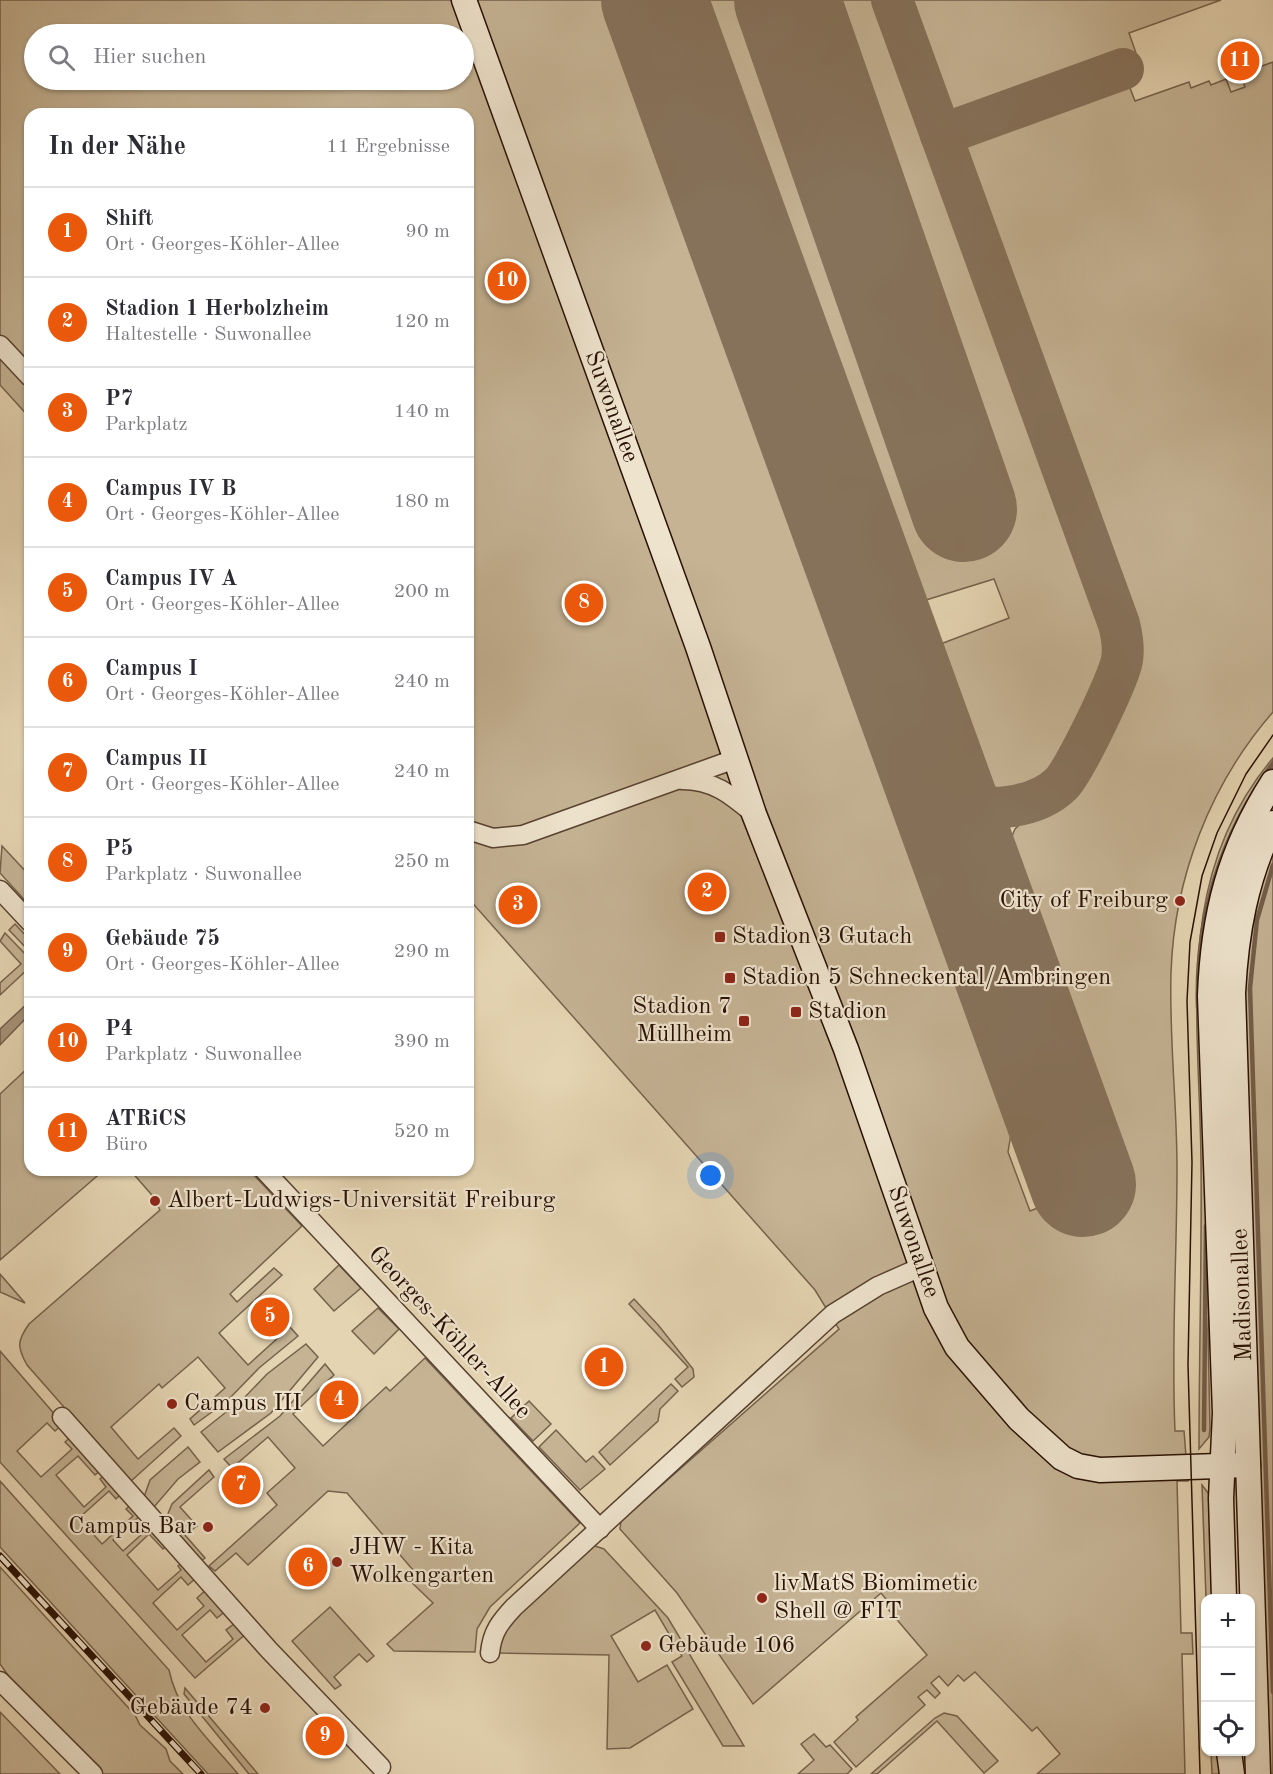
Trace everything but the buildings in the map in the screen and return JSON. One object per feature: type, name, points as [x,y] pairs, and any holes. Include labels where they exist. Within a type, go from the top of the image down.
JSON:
[{"type":"main road","name":"Suwonallee","points":[[464,0],[473,24]]},
{"type":"main road","name":"Suwonallee","points":[[474,28],[698,647],[754,814],[846,1049],[943,1324],[957,1347],[1009,1408],[1062,1458],[1078,1466],[1100,1470],[1248,1465]]},
{"type":"main road","name":"Madisonallee","points":[[1224,1594],[1221,1498],[1225,1413],[1210,996],[1212,957],[1214,933],[1236,852],[1273,782]]},
{"type":"main road","name":"Madisonallee","points":[[1258,1774],[1233,993],[1235,950],[1243,907],[1254,866],[1273,823]]},
{"type":"main road","points":[[1230,1756],[1232,1774]]},
{"type":"street","points":[[0,345],[24,370]]},
{"type":"street","points":[[474,832],[493,838],[523,835],[735,759]]},
{"type":"street","name":"Suwonallee","points":[[675,780],[693,780],[724,788],[754,814]]},
{"type":"street","points":[[0,890],[24,916]]},
{"type":"street","name":"Georges-Köhler-Allee","points":[[270,1176],[600,1529]]},
{"type":"street","points":[[490,1653],[491,1637],[498,1624],[833,1314],[878,1286],[921,1267]]},
{"type":"street","points":[[62,1417],[269,1650],[381,1767]]},
{"type":"street","points":[[0,1682],[93,1774]]},
{"type":"shaded area","points":[[0,0],[617,0],[1016,1104],[1008,1152],[1030,1211],[1121,1176],[1007,866],[1010,841],[1015,829],[1035,810],[1065,792],[1080,771],[1129,660],[1132,636],[953,142],[957,133],[1124,72],[1135,101],[1189,82],[1191,88],[1209,81],[1211,85],[1226,79],[1231,92],[1245,87],[1240,74],[1273,62],[1273,712],[1231,770],[1200,834],[1179,902],[1171,973],[1177,1168],[1175,1431],[1184,1431],[1188,1481],[1177,1481],[1181,1633],[1192,1633],[1193,1654],[1182,1654],[1185,1774],[1037,1774],[1060,1754],[1037,1727],[1032,1731],[975,1672],[964,1681],[958,1675],[948,1686],[939,1676],[931,1683],[940,1693],[935,1698],[927,1690],[918,1697],[925,1705],[856,1767],[834,1742],[858,1720],[856,1717],[927,1655],[887,1608],[890,1604],[881,1593],[753,1704],[677,1593],[620,1529],[621,1521],[839,1329],[815,1290],[474,905],[474,108],[24,108],[24,411],[0,385]]},
{"type":"shaded area","points":[[693,0],[882,0],[1115,645],[1064,765],[1055,776],[1035,790],[1013,792],[1001,790],[977,778],[930,648],[1009,618],[994,579],[913,604]]},
{"type":"shaded area","points":[[910,0],[1221,0],[1129,33],[1137,56],[955,122],[944,117],[906,13]]},
{"type":"shaded area","points":[[1273,758],[1273,769],[1265,779],[1212,1246],[1208,1331],[1210,1429],[1209,1437],[1199,1449],[1201,1163],[1197,1003],[1199,952],[1206,901],[1219,851],[1241,804]]},
{"type":"shaded area","points":[[2,846],[24,870],[24,899],[0,873]]},
{"type":"shaded area","points":[[1273,847],[1273,1774],[1267,1774],[1242,995],[1253,904]]},
{"type":"shaded area","points":[[15,924],[24,934],[24,946],[9,930]]},
{"type":"shaded area","points":[[5,933],[24,953],[24,973],[0,995],[0,983],[21,964],[0,941]]},
{"type":"shaded area","points":[[24,1007],[24,1020],[0,1045],[0,1029]]},
{"type":"shaded area","points":[[24,1072],[24,1176],[97,1176],[0,1260],[0,1094]]},
{"type":"shaded area","points":[[135,1176],[255,1176],[302,1226],[230,1294],[237,1302],[274,1268],[282,1275],[219,1333],[248,1365],[290,1327],[298,1336],[259,1368],[227,1401],[194,1425],[190,1419],[225,1388],[198,1357],[162,1388],[159,1384],[111,1427],[138,1459],[174,1428],[181,1436],[130,1482],[27,1365],[21,1353],[20,1340],[29,1324],[160,1210],[151,1194]]},
{"type":"shaded area","points":[[339,1265],[361,1288],[334,1311],[314,1289]]},
{"type":"shaded area","points":[[0,1274],[25,1303],[0,1292]]},
{"type":"shaded area","points":[[634,1299],[693,1369],[694,1377],[682,1387],[675,1379],[688,1367],[629,1304]]},
{"type":"shaded area","points":[[378,1308],[399,1329],[374,1354],[352,1331]]},
{"type":"shaded area","points":[[306,1344],[318,1357],[271,1413],[218,1452],[201,1432],[245,1397],[267,1374]]},
{"type":"shaded area","points":[[0,1351],[63,1424],[55,1431],[47,1423],[17,1451],[41,1477],[72,1449],[65,1442],[73,1435],[102,1469],[95,1475],[78,1456],[56,1475],[84,1507],[106,1487],[100,1479],[105,1475],[122,1493],[116,1499],[109,1491],[79,1518],[102,1544],[133,1516],[126,1509],[132,1504],[141,1515],[113,1540],[123,1551],[151,1526],[168,1545],[163,1549],[149,1534],[127,1555],[158,1590],[181,1570],[178,1566],[183,1562],[196,1578],[188,1585],[181,1577],[153,1603],[177,1630],[204,1606],[197,1598],[208,1588],[227,1610],[217,1618],[210,1610],[182,1635],[206,1662],[233,1639],[226,1630],[238,1621],[248,1632],[195,1678],[0,1462]]},
{"type":"shaded area","points":[[425,1358],[580,1523],[490,1607],[477,1629],[475,1652],[394,1651],[387,1644],[433,1603],[406,1577],[413,1570],[347,1493],[328,1491],[248,1565],[236,1553],[215,1571],[209,1566],[277,1505],[267,1493],[295,1468],[268,1437],[232,1468],[224,1459],[280,1416],[325,1364],[334,1375],[293,1414],[323,1446],[386,1387],[390,1391]]},
{"type":"shaded area","points":[[671,1384],[678,1391],[660,1409],[658,1421],[610,1465],[599,1452]]},
{"type":"shaded area","points":[[529,1401],[551,1424],[533,1441],[511,1418]]},
{"type":"shaded area","points":[[556,1430],[586,1462],[593,1456],[605,1469],[580,1490],[539,1447]]},
{"type":"shaded area","points":[[188,1447],[200,1462],[178,1479],[154,1507],[144,1497],[150,1480]]},
{"type":"shaded area","points":[[209,1470],[214,1477],[180,1507],[197,1526],[185,1535],[205,1558],[201,1561],[165,1521],[172,1504]]},
{"type":"shaded area","points":[[0,1481],[169,1670],[173,1686],[187,1713],[238,1774],[208,1774],[0,1547]]},
{"type":"shaded area","points":[[1202,1485],[1211,1497],[1215,1594],[1206,1594]]},
{"type":"shaded area","points":[[595,1546],[604,1549],[668,1618],[744,1746],[723,1746],[672,1662],[682,1656],[655,1610],[611,1636],[638,1682],[667,1665],[693,1709],[630,1748],[607,1749],[609,1655],[499,1653],[502,1639],[520,1610],[548,1582],[588,1548]]},
{"type":"shaded area","points":[[0,1567],[135,1715],[140,1725],[166,1749],[170,1761],[183,1774],[101,1774],[20,1692],[0,1664]]},
{"type":"shaded area","points":[[330,1607],[374,1656],[367,1662],[359,1654],[334,1677],[341,1685],[335,1689],[292,1641]]},
{"type":"shaded area","points":[[185,1688],[258,1774],[249,1774],[184,1694]]},
{"type":"shaded area","points":[[1,1713],[60,1774],[0,1774]]},
{"type":"shaded area","points":[[944,1713],[957,1716],[998,1761],[984,1773],[937,1721],[877,1774],[871,1774],[935,1718]]},
{"type":"shaded area","points":[[814,1734],[826,1747],[830,1745],[852,1769],[847,1774],[798,1774],[814,1760],[801,1744]]},
{"type":"shaded area","points":[[1211,1756],[1222,1756],[1224,1774],[1212,1774]]},
{"type":"waterway","points":[[1198,1008],[1201,942],[1214,879],[1238,819],[1273,763]]},
{"type":"waterway","points":[[1273,865],[1257,920],[1250,988],[1273,1692]]},
{"type":"waterway","points":[[1204,1430],[1206,1226]]},
{"type":"taxiway","points":[[892,0],[1119,624],[1123,646],[1119,670],[1095,724],[1076,762],[1054,790],[1020,805],[985,808],[957,803],[940,788]]},
{"type":"taxiway","points":[[941,135],[1123,69]]},
{"type":"runway","points":[[654,0],[1083,1184]]},
{"type":"runway","points":[[787,0],[964,509]]},
{"type":"tram line","points":[[1200,1774],[1188,1365],[1192,1162],[1187,1001],[1190,942],[1202,876],[1217,833],[1246,774],[1273,735]]},
{"type":"railway","points":[[0,1556],[201,1774]]},
{"type":"place","name":"ATRiCS","points":[[1240,61]]},
{"type":"place","name":"P4","points":[[507,281]]},
{"type":"place","name":"P5","points":[[584,603]]},
{"type":"place","name":"Stadion 1 Herbolzheim","points":[[707,892]]},
{"type":"place","name":"City of Freiburg","points":[[1180,901]]},
{"type":"place","name":"P7","points":[[518,905]]},
{"type":"place","name":"Stadion 3 Gutach","points":[[720,937]]},
{"type":"place","name":"Stadion 5 Schneckental/Ambringen","points":[[730,978]]},
{"type":"place","name":"Stadion","points":[[796,1012]]},
{"type":"place","name":"Stadion 7 Müllheim","points":[[744,1021]]},
{"type":"place","name":"Albert-Ludwigs-Universität Freiburg","points":[[155,1201]]},
{"type":"place","name":"Campus IV A","points":[[270,1317]]},
{"type":"place","name":"Shift","points":[[604,1367]]},
{"type":"place","name":"Campus IV B","points":[[339,1400]]},
{"type":"place","name":"Campus III","points":[[172,1404]]},
{"type":"place","name":"Campus II","points":[[241,1485]]},
{"type":"place","name":"Campus Bar","points":[[208,1527]]},
{"type":"place","name":"JHW - Kita Wolkengarten","points":[[337,1562]]},
{"type":"place","name":"Campus I","points":[[308,1567]]},
{"type":"place","name":"livMatS Biomimetic Shell @ FIT","points":[[762,1598]]},
{"type":"place","name":"Gebäude 106","points":[[646,1646]]},
{"type":"place","name":"Gebäude 74","points":[[265,1708]]},
{"type":"place","name":"Gebäude 75","points":[[325,1736]]}]
